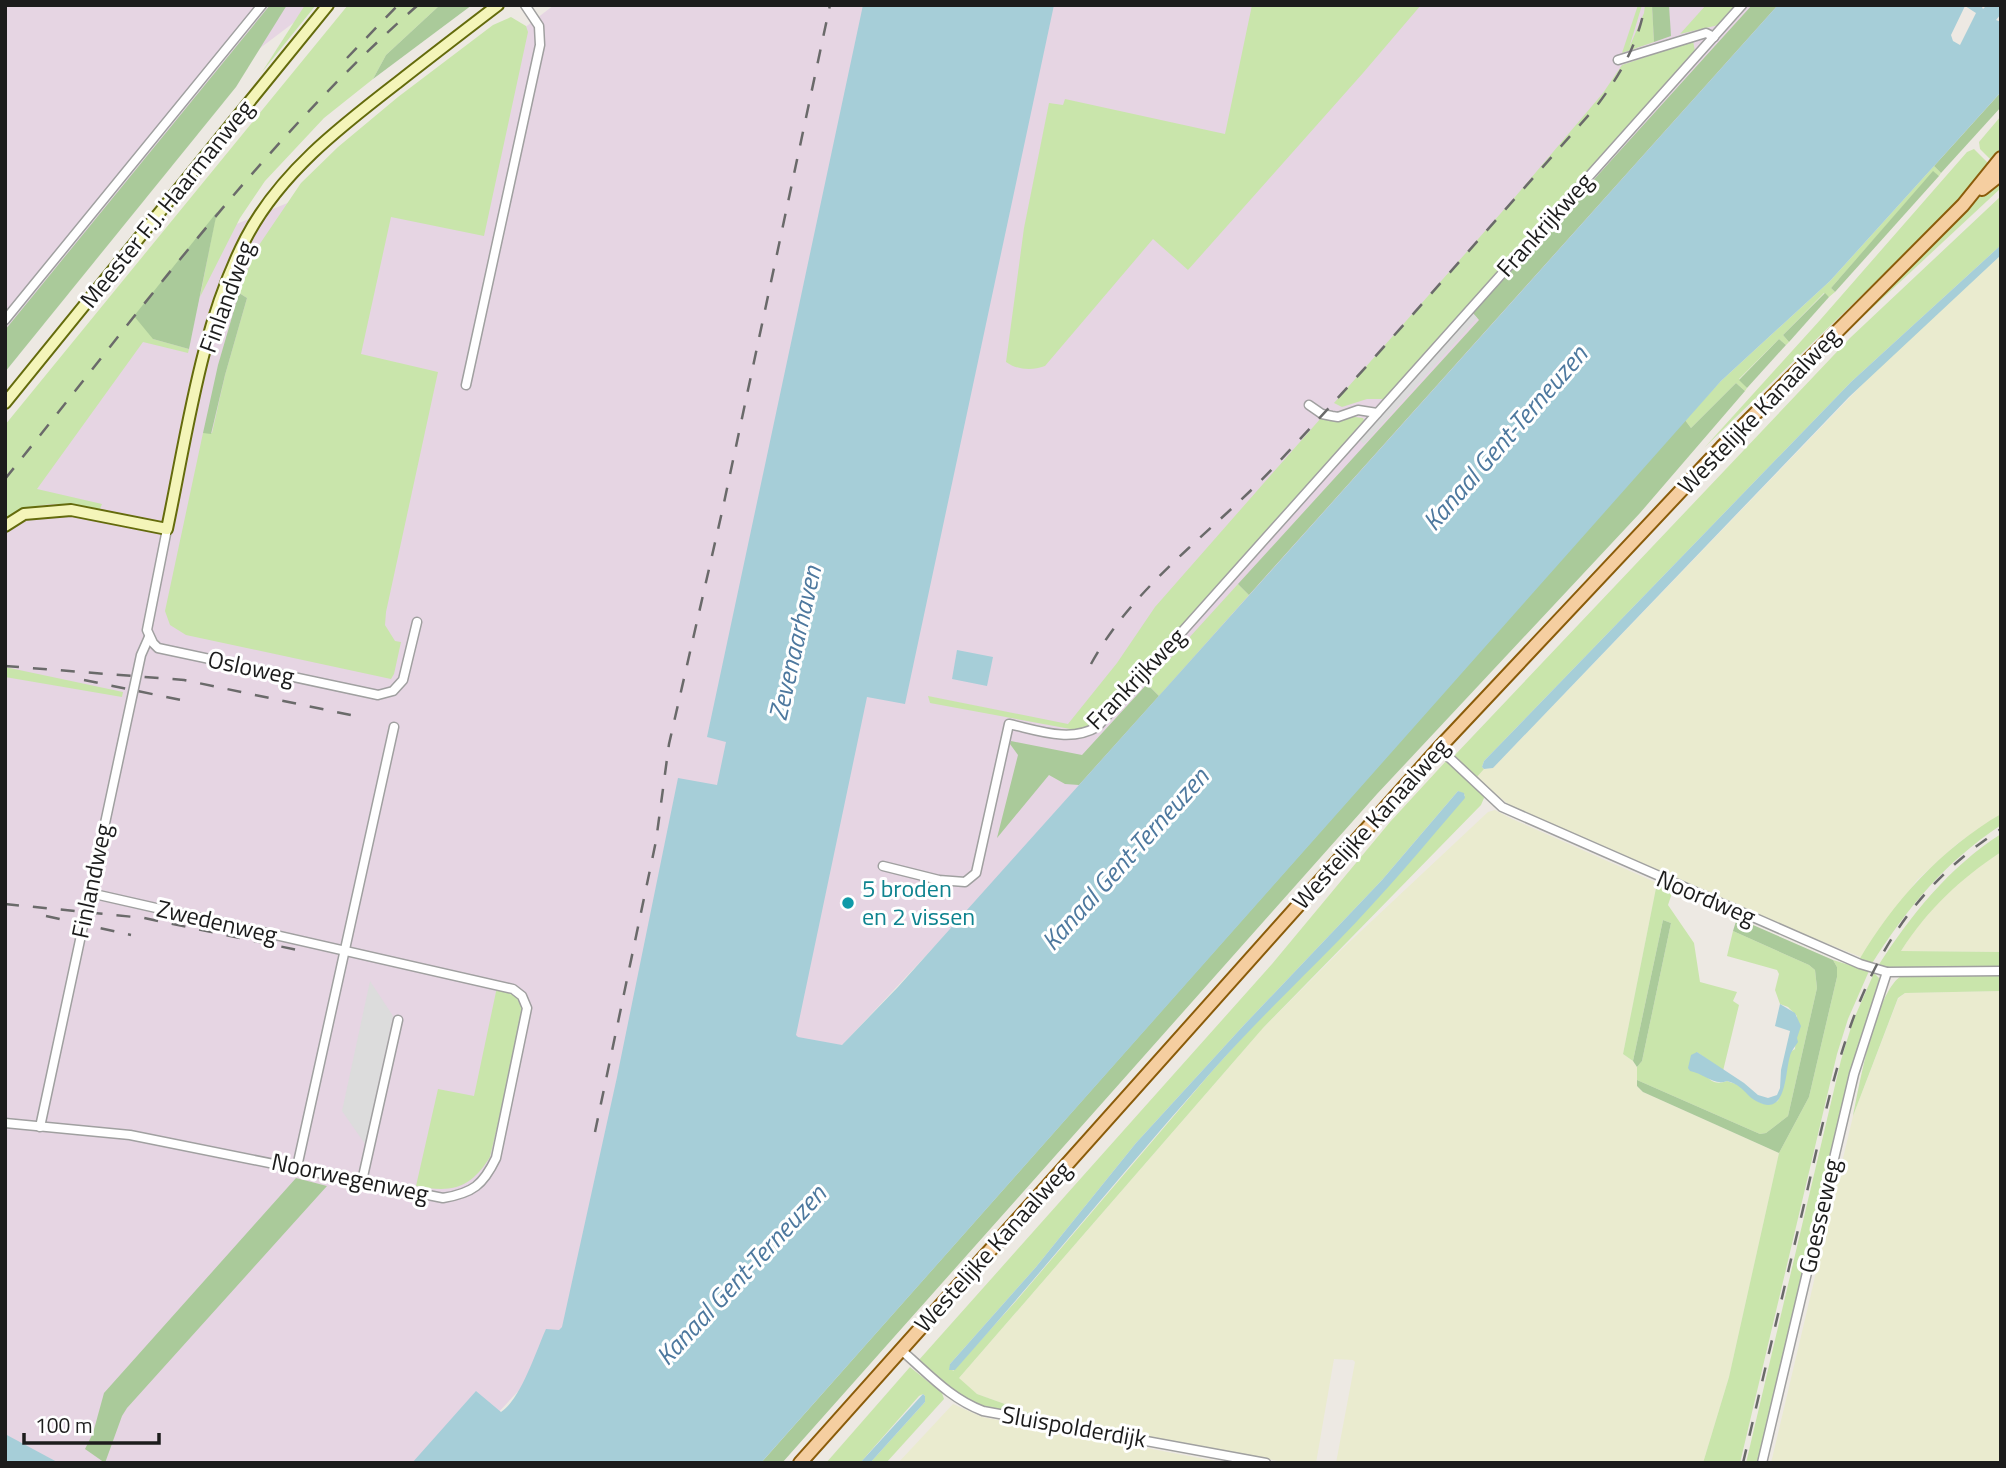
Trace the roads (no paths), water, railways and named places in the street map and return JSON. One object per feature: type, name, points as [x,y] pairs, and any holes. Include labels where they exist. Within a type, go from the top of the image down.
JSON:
[{"type":"main road","name":"Westelijke Kanaalweg","points":[[1963,205],[2001,158]]},
{"type":"main road","name":"Westelijke Kanaalweg","points":[[800,1463],[1438,748],[1721,447],[1963,205],[2001,174]]},
{"type":"street","points":[[5,320],[262,5]]},
{"type":"street","name":"Meester F.J. Haarmanweg","points":[[5,403],[328,5]]},
{"type":"street","name":"Finlandweg","points":[[167,529],[208,344],[220,301],[247,237],[270,201],[345,123],[498,5]]},
{"type":"street","points":[[466,385],[540,45],[539,26],[525,5]]},
{"type":"street","name":"Frankrijkweg","points":[[883,866],[939,880],[965,882],[976,873],[1009,724],[1069,736],[1085,734],[1097,727],[1742,5]]},
{"type":"street","points":[[1618,60],[1691,36],[1706,33],[1714,37]]},
{"type":"street","points":[[1308,405],[1322,414],[1338,417],[1358,410],[1377,413]]},
{"type":"street","points":[[5,526],[24,514],[71,510],[167,529],[149,615],[149,637]]},
{"type":"street","name":"Osloweg","points":[[149,637],[153,643],[165,650],[378,695],[393,691],[403,680],[417,622]]},
{"type":"street","name":"Finlandweg","points":[[40,1127],[141,655],[149,637]]},
{"type":"street","points":[[297,1167],[394,727]]},
{"type":"street","name":"Noordweg","points":[[1438,748],[1502,807],[1860,964],[1887,972],[2001,971]]},
{"type":"street","name":"Zwedenweg","points":[[90,893],[344,951]]},
{"type":"street","name":"Noorwegenweg","points":[[5,1124],[130,1135],[443,1198],[462,1195],[486,1178],[496,1158],[527,1008],[522,996],[513,989],[344,951]]},
{"type":"street","name":"Goesseweg","points":[[1762,1463],[1854,1074],[1887,972]]},
{"type":"street","points":[[362,1181],[398,1020]]},
{"type":"street","name":"Sluispolderdijk","points":[[901,1350],[944,1390],[967,1405],[983,1411],[1266,1463]]},
{"type":"water","points":[[863,5],[1054,5],[905,704],[867,697],[796,1035],[842,1045],[898,987],[1778,5],[1981,5],[1983,9],[1987,5],[2001,5],[2001,14],[1996,20],[2001,22],[2001,92],[1830,281],[1721,381],[761,1463],[412,1463],[476,1391],[501,1412],[508,1406],[533,1362],[546,1329],[559,1330],[562,1327],[617,1077],[678,778],[717,785],[726,742],[707,737]],"holes":[[[1965,6],[1976,13],[1960,45],[1953,41],[1951,35]]]},
{"type":"water","points":[[2001,245],[2001,255],[1849,397],[1493,768],[1484,769],[1484,761],[1851,382]]},
{"type":"water","points":[[957,650],[993,657],[987,686],[952,679]]},
{"type":"water","points":[[1458,791],[1464,793],[1465,798],[1403,870],[1229,1052],[955,1370],[949,1370],[950,1364],[1036,1267],[1136,1143],[1382,880]]},
{"type":"water","points":[[1780,1004],[1795,1013],[1801,1026],[1783,1090],[1775,1103],[1767,1105],[1758,1102],[1733,1083],[1714,1081],[1690,1071],[1688,1068],[1691,1055],[1697,1052],[1758,1095],[1768,1098],[1777,1095],[1790,1031],[1775,1026]]},
{"type":"water","points":[[923,1394],[925,1402],[870,1463],[860,1463]]},
{"type":"water","points":[[5,1434],[59,1463],[5,1463]]},
{"type":"railway","points":[[347,58],[398,5]]},
{"type":"railway","points":[[5,479],[152,294],[253,173],[306,114],[418,5]]},
{"type":"railway","points":[[595,1132],[656,841],[669,744],[722,512],[830,5]]},
{"type":"railway","points":[[1091,664],[1129,609],[1176,560],[1251,491],[1315,423],[1595,108],[1626,60],[1638,34],[1645,5]]},
{"type":"railway","points":[[5,666],[184,680],[360,717]]},
{"type":"railway","points":[[84,680],[181,700]]},
{"type":"railway","points":[[1743,1463],[1829,1098],[1862,996],[1885,950],[1915,906],[1953,866],[2001,829]]},
{"type":"railway","points":[[5,904],[144,918],[307,952]]},
{"type":"railway","points":[[46,916],[131,935]]},
{"type":"place","name":"5 broden en 2 vissen","points":[[848,903]]},
{"type":"water label","name":"Kanaal Gent-Terneuzen","points":[[1505,438]]},
{"type":"water label","name":"Zevenaarhaven","points":[[795,643]]},
{"type":"water label","name":"Kanaal Gent-Terneuzen","points":[[1125,859]]},
{"type":"water label","name":"Kanaal Gent-Terneuzen","points":[[741,1275]]}]
